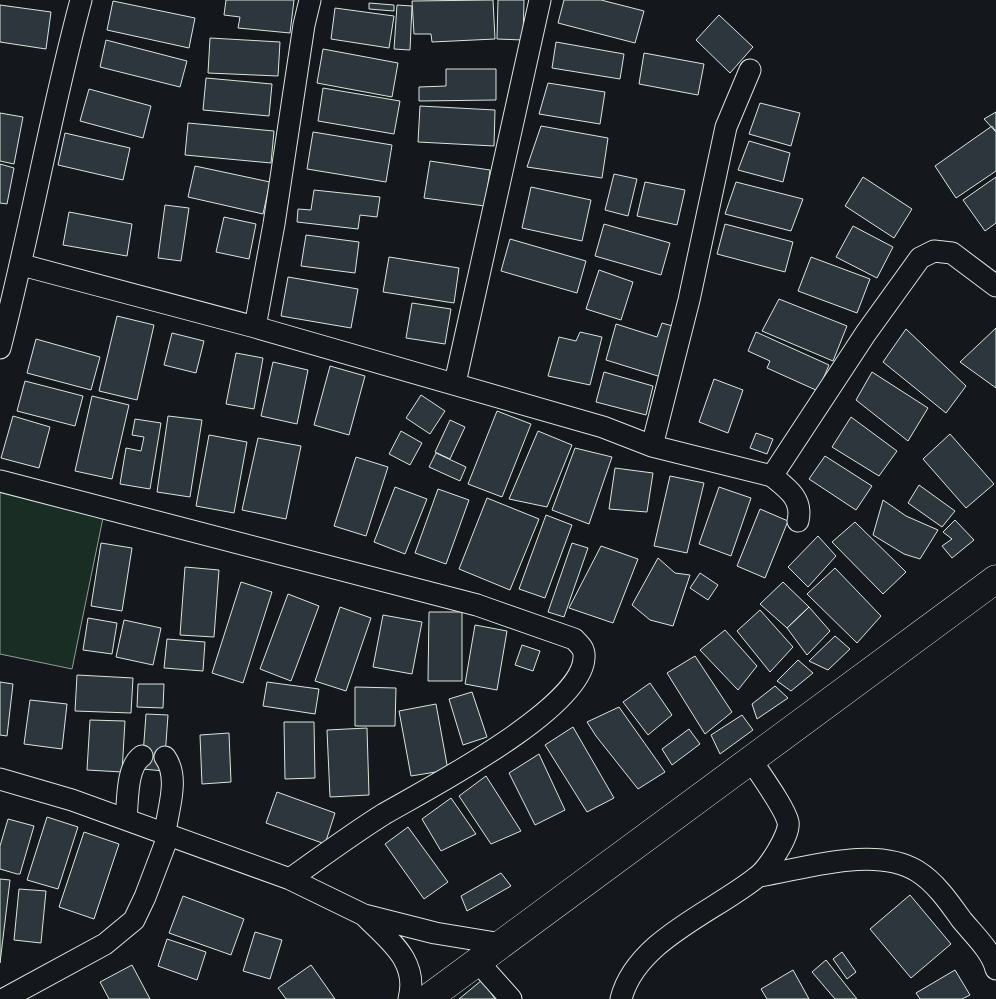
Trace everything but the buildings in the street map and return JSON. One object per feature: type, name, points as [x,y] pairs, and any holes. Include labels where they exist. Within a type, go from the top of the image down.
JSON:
[{"type":"main road","points":[[427,999],[996,578]]},
{"type":"street","points":[[0,348],[22,265],[67,51],[81,0]]},
{"type":"street","points":[[255,327],[274,224],[304,25],[310,0]]},
{"type":"street","points":[[455,383],[540,0]]},
{"type":"street","points":[[652,446],[689,300],[726,126],[750,70]]},
{"type":"street","points":[[772,476],[866,333],[920,258],[934,251],[952,253],[996,286]]},
{"type":"street","points":[[22,265],[455,383],[603,427],[652,446],[772,476],[788,488],[797,501],[800,511],[798,521]]},
{"type":"street","points":[[0,481],[477,605],[574,639],[583,649],[584,660],[579,675],[552,706],[495,749],[382,816],[290,879]]},
{"type":"street","points":[[126,819],[132,770],[136,760],[142,756]]},
{"type":"street","points":[[4,999],[105,944],[134,920],[145,897],[167,833],[173,778],[172,766],[166,756]]},
{"type":"street","points":[[621,999],[632,973],[651,951],[759,876],[788,835],[788,822],[751,760]]},
{"type":"street","points":[[0,779],[72,800],[167,833],[290,879],[364,915],[435,933],[502,944]]},
{"type":"street","points":[[759,876],[834,862],[869,859],[894,862],[916,871],[949,902],[983,946],[996,969]]},
{"type":"street","points":[[364,915],[406,962],[412,980],[409,999]]},
{"type":"street","points":[[478,962],[510,999]]},
{"type":"green space","points":[[0,492],[104,513],[72,669],[0,654]]}]
